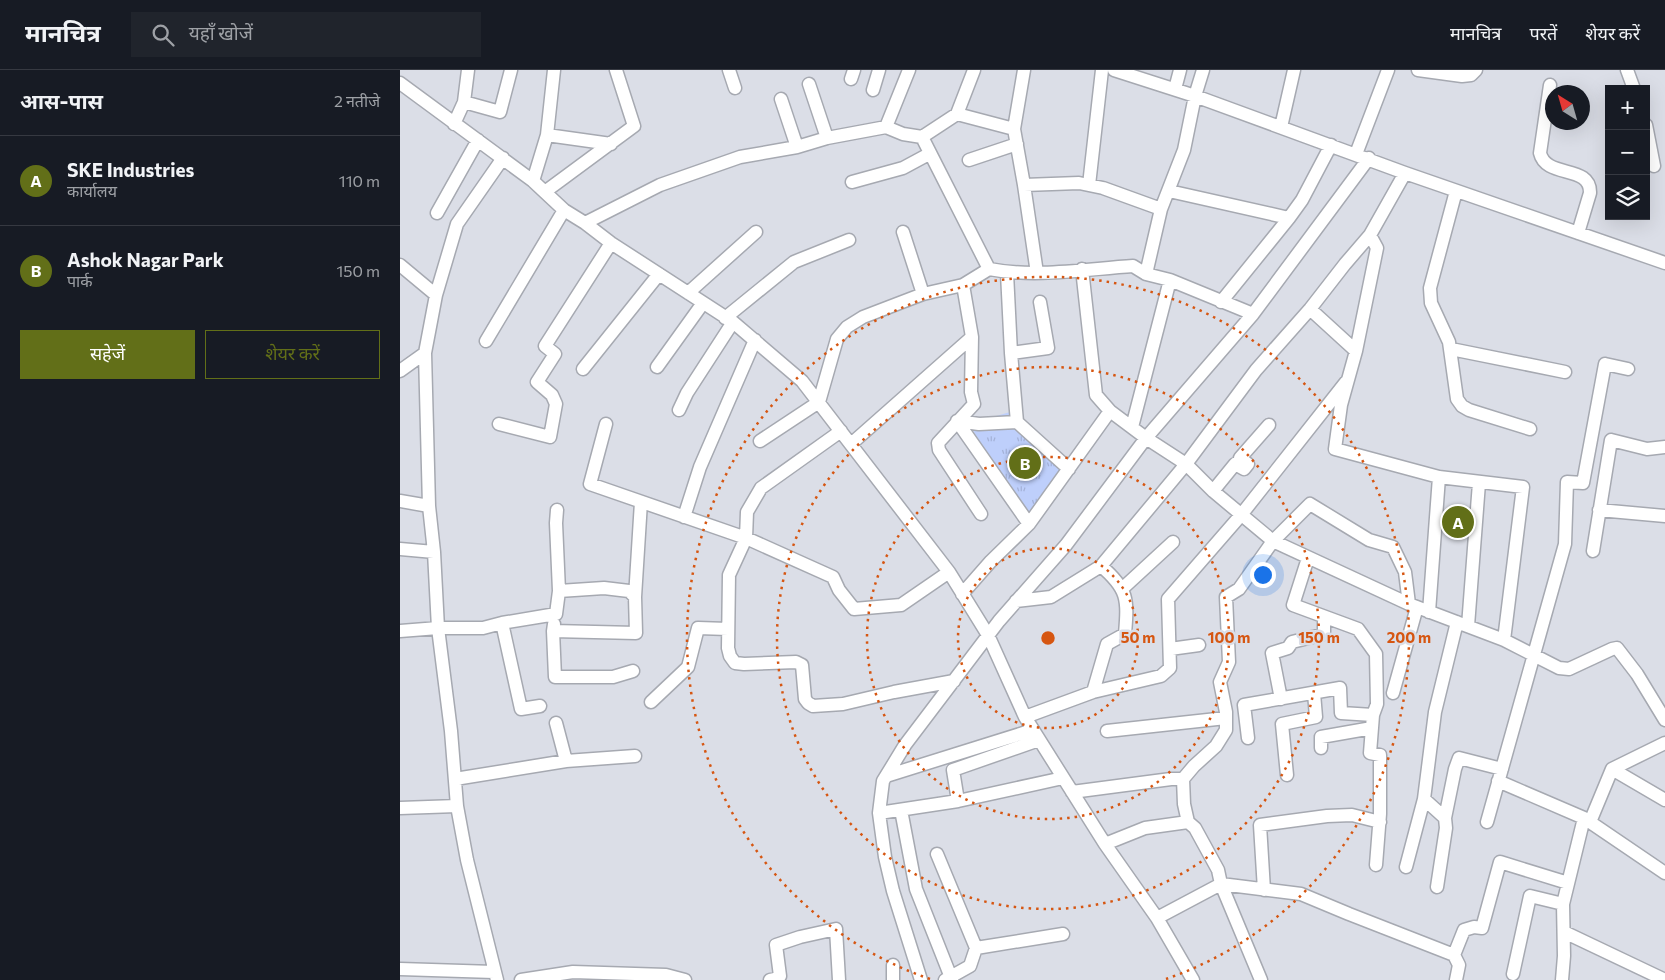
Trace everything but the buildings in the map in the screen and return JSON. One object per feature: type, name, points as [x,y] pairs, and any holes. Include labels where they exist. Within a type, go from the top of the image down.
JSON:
[{"type":"street","points":[[454,124],[464,102],[468,70]]},
{"type":"street","points":[[464,102],[500,112],[511,70]]},
{"type":"street","points":[[533,181],[547,135],[554,70]]},
{"type":"street","points":[[546,192],[634,126],[616,70]]},
{"type":"street","points":[[729,70],[735,88]]},
{"type":"street","points":[[873,90],[879,70]]},
{"type":"street","points":[[886,127],[909,70]]},
{"type":"street","points":[[585,223],[660,185],[740,156],[797,147],[827,138],[886,127],[903,134],[922,137],[957,114],[974,70]]},
{"type":"street","points":[[1024,70],[1014,129],[1037,273]]},
{"type":"street","points":[[1089,185],[1102,70]]},
{"type":"street","points":[[1114,70],[1195,96],[1369,158],[1405,173],[1665,263]]},
{"type":"street","points":[[1175,89],[1180,70]]},
{"type":"street","points":[[1146,274],[1161,209],[1184,150],[1195,96],[1203,70]]},
{"type":"street","points":[[1281,127],[1294,70]]},
{"type":"street","points":[[1356,154],[1388,70]]},
{"type":"street","points":[[1418,70],[1462,76],[1471,75],[1476,70]]},
{"type":"street","points":[[1627,70],[1633,85]]},
{"type":"street","points":[[400,83],[533,181],[564,210],[729,320],[802,380],[949,572],[988,635],[1025,717],[1105,844],[1157,918],[1193,980]]},
{"type":"street","points":[[809,84],[827,138]]},
{"type":"street","points":[[1550,84],[1540,153],[1542,159],[1554,168],[1576,174],[1588,181],[1590,193],[1578,233]]},
{"type":"street","points":[[781,99],[797,147]]},
{"type":"street","points":[[957,114],[1014,129]]},
{"type":"street","points":[[1647,130],[1654,166]]},
{"type":"street","points":[[547,135],[610,144]]},
{"type":"street","points":[[922,137],[989,269]]},
{"type":"street","points":[[437,214],[478,140]]},
{"type":"street","points":[[969,160],[1017,144]]},
{"type":"street","points":[[1221,302],[1306,194],[1331,145]]},
{"type":"street","points":[[852,182],[903,168],[930,154]]},
{"type":"street","points":[[400,969],[495,976],[467,860],[457,806],[438,628],[434,552],[429,506],[425,353],[436,295],[457,224],[503,158]]},
{"type":"street","points":[[921,980],[893,891],[885,857],[880,813],[883,781],[905,745],[988,635],[1066,545],[1146,438],[1253,314],[1369,158]]},
{"type":"street","points":[[1016,601],[1050,597],[1101,566],[1186,464],[1256,370],[1310,309],[1370,235],[1405,173]]},
{"type":"street","points":[[1024,185],[1080,183],[1103,188],[1161,209]]},
{"type":"street","points":[[1169,191],[1289,218]]},
{"type":"street","points":[[1456,191],[1430,288],[1431,303],[1451,349],[1457,399],[1462,406],[1469,410],[1530,430]]},
{"type":"street","points":[[486,341],[564,210]]},
{"type":"street","points":[[688,292],[756,232]]},
{"type":"street","points":[[903,232],[922,294]]},
{"type":"street","points":[[1370,235],[1377,248],[1356,351],[1341,406],[1335,449],[1439,477],[1523,487],[1504,640]]},
{"type":"street","points":[[679,410],[687,392],[729,320],[794,262],[849,240]]},
{"type":"street","points":[[499,424],[550,437],[556,399],[537,382],[555,354],[545,346],[611,243]]},
{"type":"street","points":[[400,265],[436,295]]},
{"type":"street","points":[[760,441],[819,402],[837,339],[847,327],[863,317],[922,294],[963,285],[989,269],[1007,273],[1037,273],[1133,266],[1146,274],[1170,280],[1253,314]]},
{"type":"street","points":[[1082,269],[1096,395],[1110,411],[1146,438],[1186,464],[1213,492],[1273,541],[1418,607],[1504,640],[1559,668],[1569,669],[1617,648],[1637,674],[1665,720]]},
{"type":"street","points":[[1007,273],[1017,422],[1069,469]]},
{"type":"street","points":[[583,370],[659,274]]},
{"type":"street","points":[[1132,427],[1170,280]]},
{"type":"street","points":[[963,285],[972,337],[971,392],[974,404],[938,443],[939,450],[981,514]]},
{"type":"street","points":[[1011,353],[1048,348],[1040,302]]},
{"type":"street","points":[[657,367],[702,303]]},
{"type":"street","points":[[1310,309],[1356,351]]},
{"type":"street","points":[[851,444],[972,337]]},
{"type":"street","points":[[684,517],[700,467],[755,340]]},
{"type":"street","points":[[1451,349],[1565,372]]},
{"type":"street","points":[[400,371],[425,353]]},
{"type":"street","points":[[1487,822],[1565,544],[1567,482],[1584,483],[1605,364],[1628,369]]},
{"type":"street","points":[[1025,717],[1093,692],[1161,676],[1170,668],[1168,599],[1241,515],[1349,378]]},
{"type":"street","points":[[962,594],[991,561],[1029,524],[1110,411]]},
{"type":"street","points":[[957,421],[979,424],[1017,422]]},
{"type":"street","points":[[957,421],[1029,524]]},
{"type":"street","points":[[606,424],[590,484],[746,538],[833,577],[839,590],[854,609],[901,605],[949,572]]},
{"type":"street","points":[[1213,492],[1235,464],[1244,469],[1248,464],[1240,458],[1269,425]]},
{"type":"street","points":[[842,432],[762,488],[747,512],[746,538],[729,574],[728,648],[730,656],[734,663],[796,662],[802,665],[804,699],[813,706],[842,704],[954,681]]},
{"type":"street","points":[[1592,551],[1611,440],[1647,449],[1665,447]]},
{"type":"street","points":[[1392,693],[1418,607],[1439,477]]},
{"type":"street","points":[[1406,867],[1424,799],[1435,712],[1463,624],[1479,483]]},
{"type":"street","points":[[400,501],[429,506]]},
{"type":"street","points":[[553,631],[636,633],[635,597],[641,502]]},
{"type":"street","points":[[1261,980],[1221,884],[1218,870],[1194,828],[1188,822],[1184,804],[1183,779],[1220,741],[1226,730],[1220,682],[1229,662],[1226,597],[1239,589],[1273,541],[1310,504],[1369,540],[1393,547],[1418,607]]},
{"type":"street","points":[[557,510],[560,590],[553,631],[555,677],[613,676],[633,671]]},
{"type":"street","points":[[1599,510],[1664,513]]},
{"type":"street","points":[[1122,588],[1172,542]]},
{"type":"street","points":[[400,549],[434,552]]},
{"type":"street","points":[[1308,558],[1293,605],[1358,630],[1376,654],[1377,704],[1370,753],[1380,755],[1380,822],[1376,865]]},
{"type":"street","points":[[1093,692],[1107,644],[1125,634],[1126,617],[1122,588],[1115,577],[1101,566]]},
{"type":"street","points":[[560,590],[604,588],[628,591],[635,597]]},
{"type":"street","points":[[400,631],[438,628],[483,628],[556,614]]},
{"type":"street","points":[[1280,699],[1272,652],[1288,648],[1292,642],[1324,634],[1324,618]]},
{"type":"street","points":[[502,623],[521,709],[540,706]]},
{"type":"street","points":[[651,702],[688,667],[698,628],[728,629]]},
{"type":"street","points":[[1170,648],[1199,645]]},
{"type":"street","points":[[1248,738],[1244,705],[1340,688],[1341,713],[1373,722]]},
{"type":"street","points":[[1287,775],[1282,724],[1316,717],[1314,693]]},
{"type":"street","points":[[1107,731],[1226,718]]},
{"type":"street","points":[[1321,748],[1321,737],[1373,722]]},
{"type":"street","points":[[556,723],[566,761]]},
{"type":"street","points":[[886,776],[1036,735]]},
{"type":"street","points":[[958,801],[953,770],[1036,735]]},
{"type":"street","points":[[1562,980],[1563,904],[1587,820],[1612,769],[1665,743]]},
{"type":"street","points":[[455,779],[566,761],[635,756]]},
{"type":"street","points":[[1437,887],[1446,828],[1445,818],[1455,768],[1459,758],[1500,775],[1587,820],[1665,873]]},
{"type":"street","points":[[1612,769],[1665,800]]},
{"type":"street","points":[[880,813],[958,801],[1063,778]]},
{"type":"street","points":[[1072,792],[1183,779]]},
{"type":"street","points":[[1424,799],[1445,818]]},
{"type":"street","points":[[400,808],[457,806]]},
{"type":"street","points":[[901,810],[916,889],[949,979],[970,966],[976,948],[937,854]]},
{"type":"street","points":[[1264,890],[1260,825],[1327,816],[1352,815],[1380,822]]},
{"type":"street","points":[[1105,844],[1146,828],[1188,822]]},
{"type":"street","points":[[1454,955],[1464,930],[1474,927],[1482,928],[1500,862],[1568,883]]},
{"type":"street","points":[[1157,918],[1221,884],[1301,894],[1454,955],[1459,965],[1456,980]]},
{"type":"street","points":[[1513,974],[1530,896],[1563,904]]},
{"type":"street","points":[[777,979],[776,945],[800,937],[836,929],[839,980]]},
{"type":"street","points":[[1564,932],[1665,980]]},
{"type":"street","points":[[976,948],[1063,934]]},
{"type":"street","points":[[892,965],[893,980]]},
{"type":"street","points":[[521,980],[574,972],[685,980]]},
{"type":"green space","points":[[1010,412],[1064,469],[1028,515],[969,424]]},
{"type":"place","name":"Ashok Nagar Park","points":[[1025,463]]},
{"type":"place","name":"SKE Industries","points":[[1458,522]]}]
